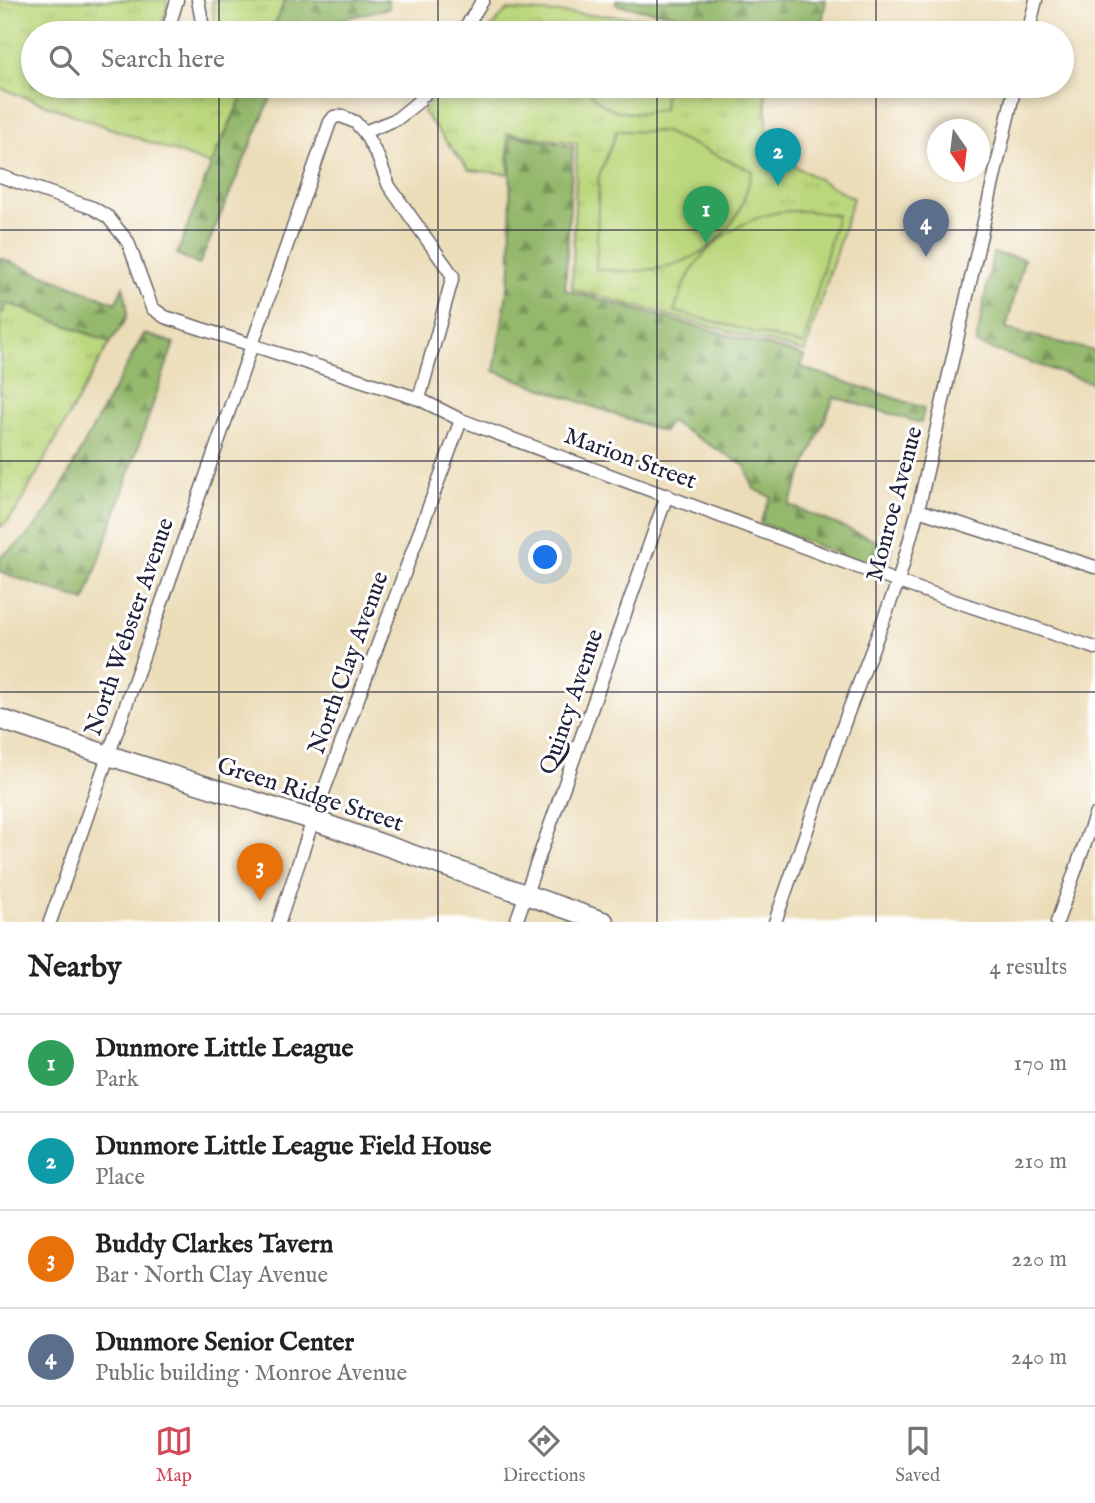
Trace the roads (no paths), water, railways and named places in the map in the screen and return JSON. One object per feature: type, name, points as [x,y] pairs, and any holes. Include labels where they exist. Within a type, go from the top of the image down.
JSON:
[{"type":"main road","name":"Green Ridge Street","points":[[0,719],[313,820],[604,922]]},
{"type":"street","points":[[171,21],[177,0]]},
{"type":"street","points":[[198,0],[202,21]]},
{"type":"street","points":[[470,21],[483,0]]},
{"type":"street","points":[[1031,21],[1036,0]]},
{"type":"street","points":[[419,399],[453,276],[389,186],[378,156],[364,132],[397,119],[420,98]]},
{"type":"street","name":"Monroe Avenue","points":[[775,922],[847,715],[898,582],[918,510],[1012,98]]},
{"type":"street","name":"North Webster Avenue","points":[[50,922],[330,122],[334,117],[341,117],[355,122],[364,132]]},
{"type":"street","name":"Marion Street","points":[[0,176],[93,208],[108,217],[128,242],[152,308],[165,317],[419,399],[461,420],[898,582],[1095,648]]},
{"type":"street","name":"North Clay Avenue","points":[[279,922],[313,820],[461,420]]},
{"type":"street","name":"Quincy Avenue","points":[[516,922],[667,495]]},
{"type":"street","points":[[918,510],[1095,567]]},
{"type":"street","points":[[1057,922],[1095,815]]},
{"type":"place","name":"Dunmore Little League Field House","points":[[778,186]]},
{"type":"place","name":"Dunmore Little League","points":[[706,244]]},
{"type":"place","name":"Dunmore Senior Center","points":[[926,257]]},
{"type":"place","name":"Buddy Clarkes Tavern","points":[[260,901]]}]
